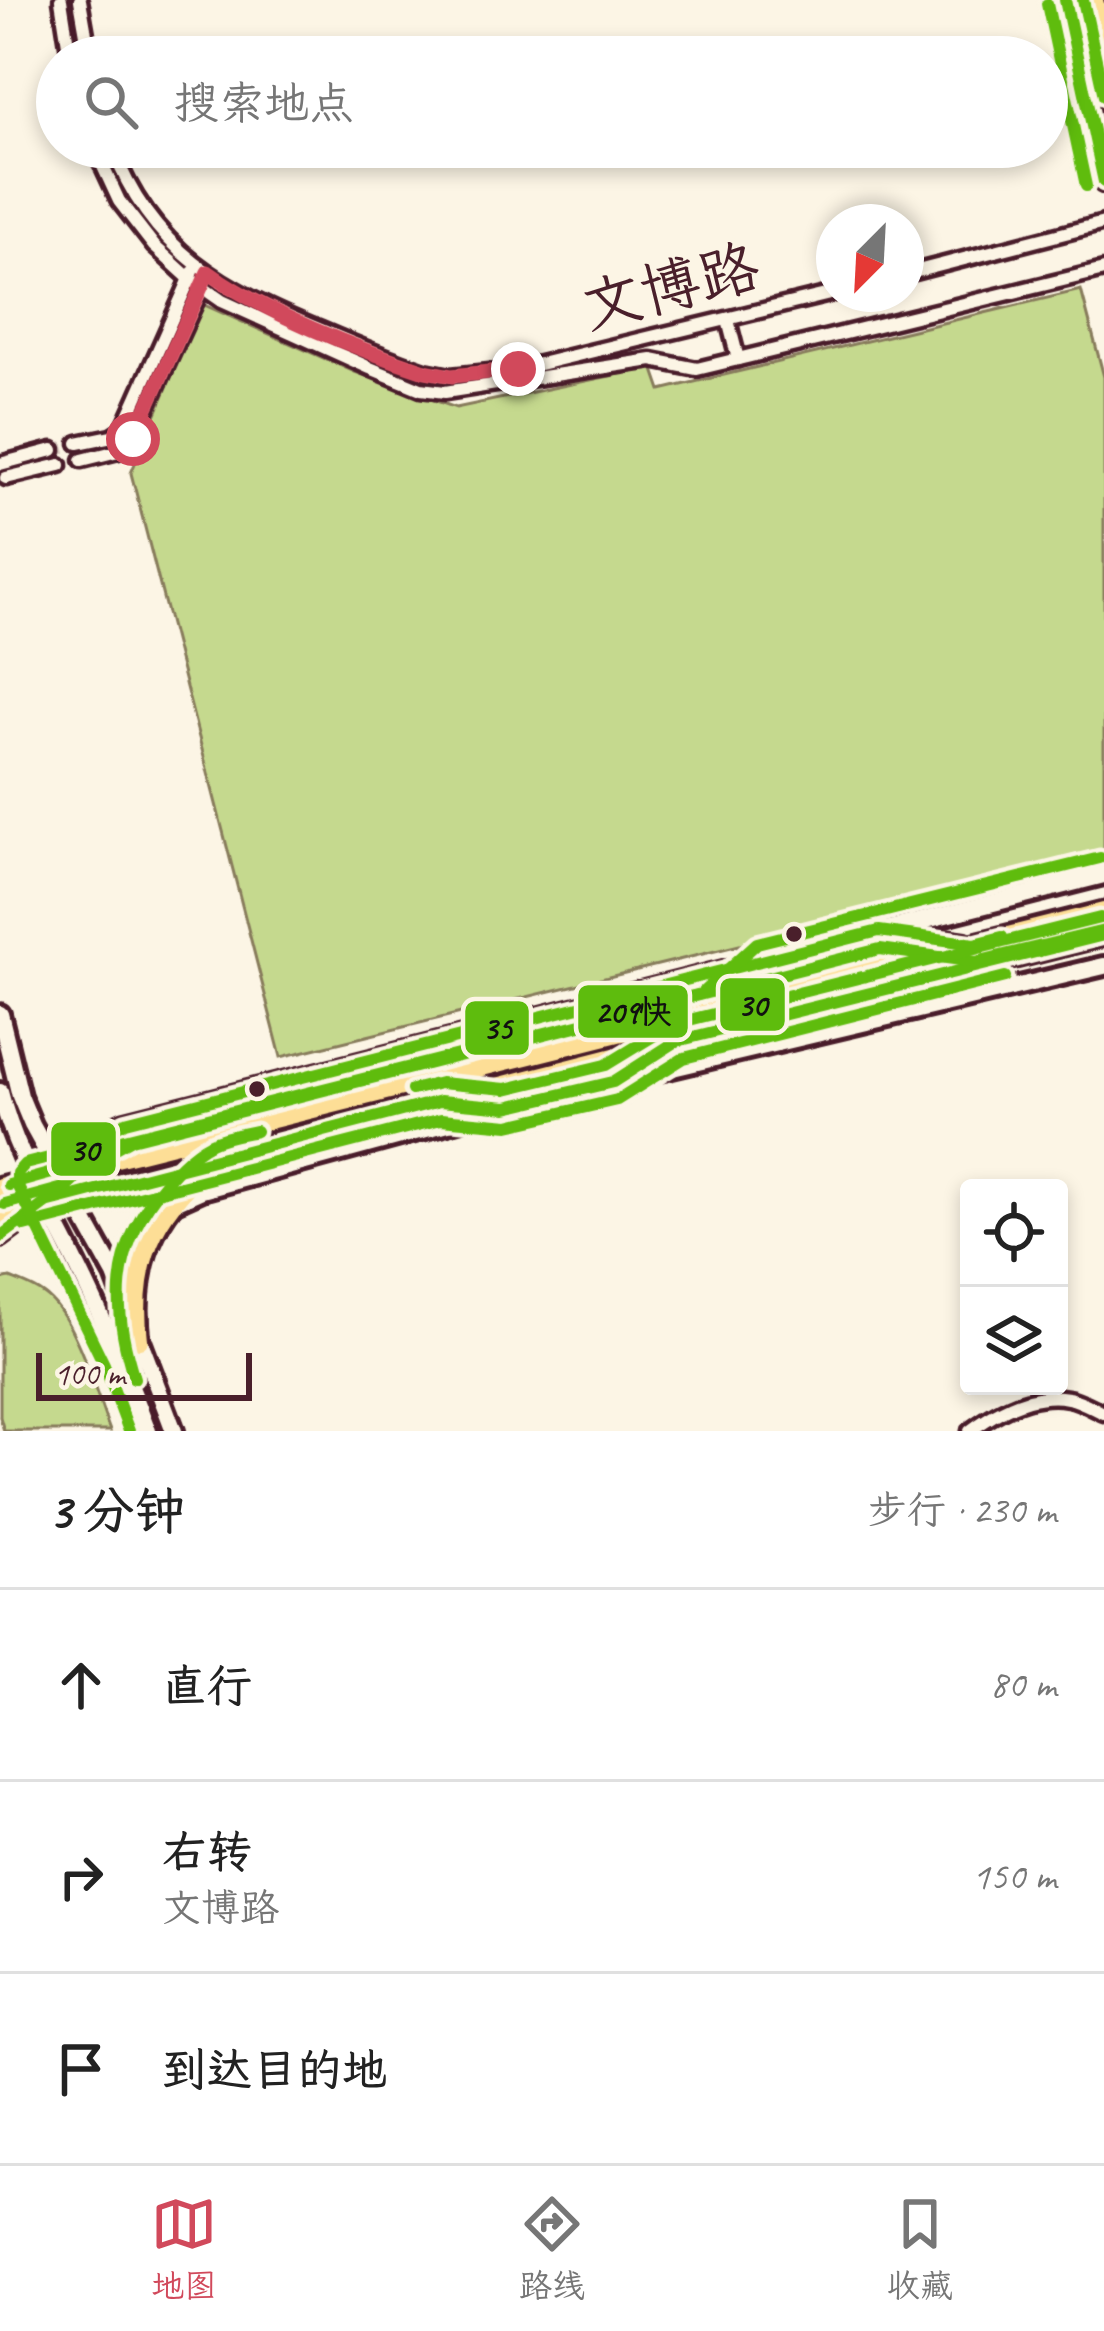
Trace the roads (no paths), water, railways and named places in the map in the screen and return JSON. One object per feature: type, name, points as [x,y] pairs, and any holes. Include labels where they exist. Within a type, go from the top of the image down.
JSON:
[{"type":"main road","points":[[1065,0],[1104,182]]},
{"type":"main road","points":[[1094,0],[1104,44]]},
{"type":"main road","points":[[59,1171],[85,1144],[125,1122],[1104,875]]},
{"type":"main road","points":[[0,1187],[1104,912]]},
{"type":"main road","points":[[879,931],[975,944]]},
{"type":"main road","points":[[0,1214],[1104,934]]},
{"type":"main road","points":[[710,1010],[763,960]]},
{"type":"main road","points":[[172,1203],[202,1190],[507,1107],[1104,966]]},
{"type":"main road","points":[[0,1014],[32,1125],[115,1275],[174,1431]]},
{"type":"main road","points":[[613,1082],[676,1040]]},
{"type":"main road","points":[[0,1092],[34,1179],[121,1357],[148,1431]]},
{"type":"main road","points":[[440,1100],[507,1107]]},
{"type":"main road","points":[[139,1340],[139,1268],[146,1246],[172,1203],[216,1160]]},
{"type":"main road","points":[[0,1237],[46,1202]]},
{"type":"street","points":[[62,0],[67,36]]},
{"type":"street","points":[[80,0],[86,36]]},
{"type":"street","name":"文博路","points":[[104,168],[119,202],[154,246],[199,276],[400,363],[452,376],[518,369],[816,297]]},
{"type":"street","name":"文博路","points":[[120,168],[142,208],[222,301],[370,368],[445,392],[652,360],[697,369],[1104,270]]},
{"type":"street","points":[[924,269],[1104,223]]},
{"type":"street","points":[[78,443],[123,429],[199,276]]},
{"type":"street","points":[[82,460],[118,452],[133,439],[199,276]]},
{"type":"street","points":[[728,320],[738,358]]},
{"type":"street","points":[[0,464],[53,450]]},
{"type":"street","points":[[6,478],[60,465]]},
{"type":"street","points":[[970,1431],[1026,1400],[1067,1397],[1104,1413]]},
{"type":"tunnel","points":[[53,450],[78,443]]}]
